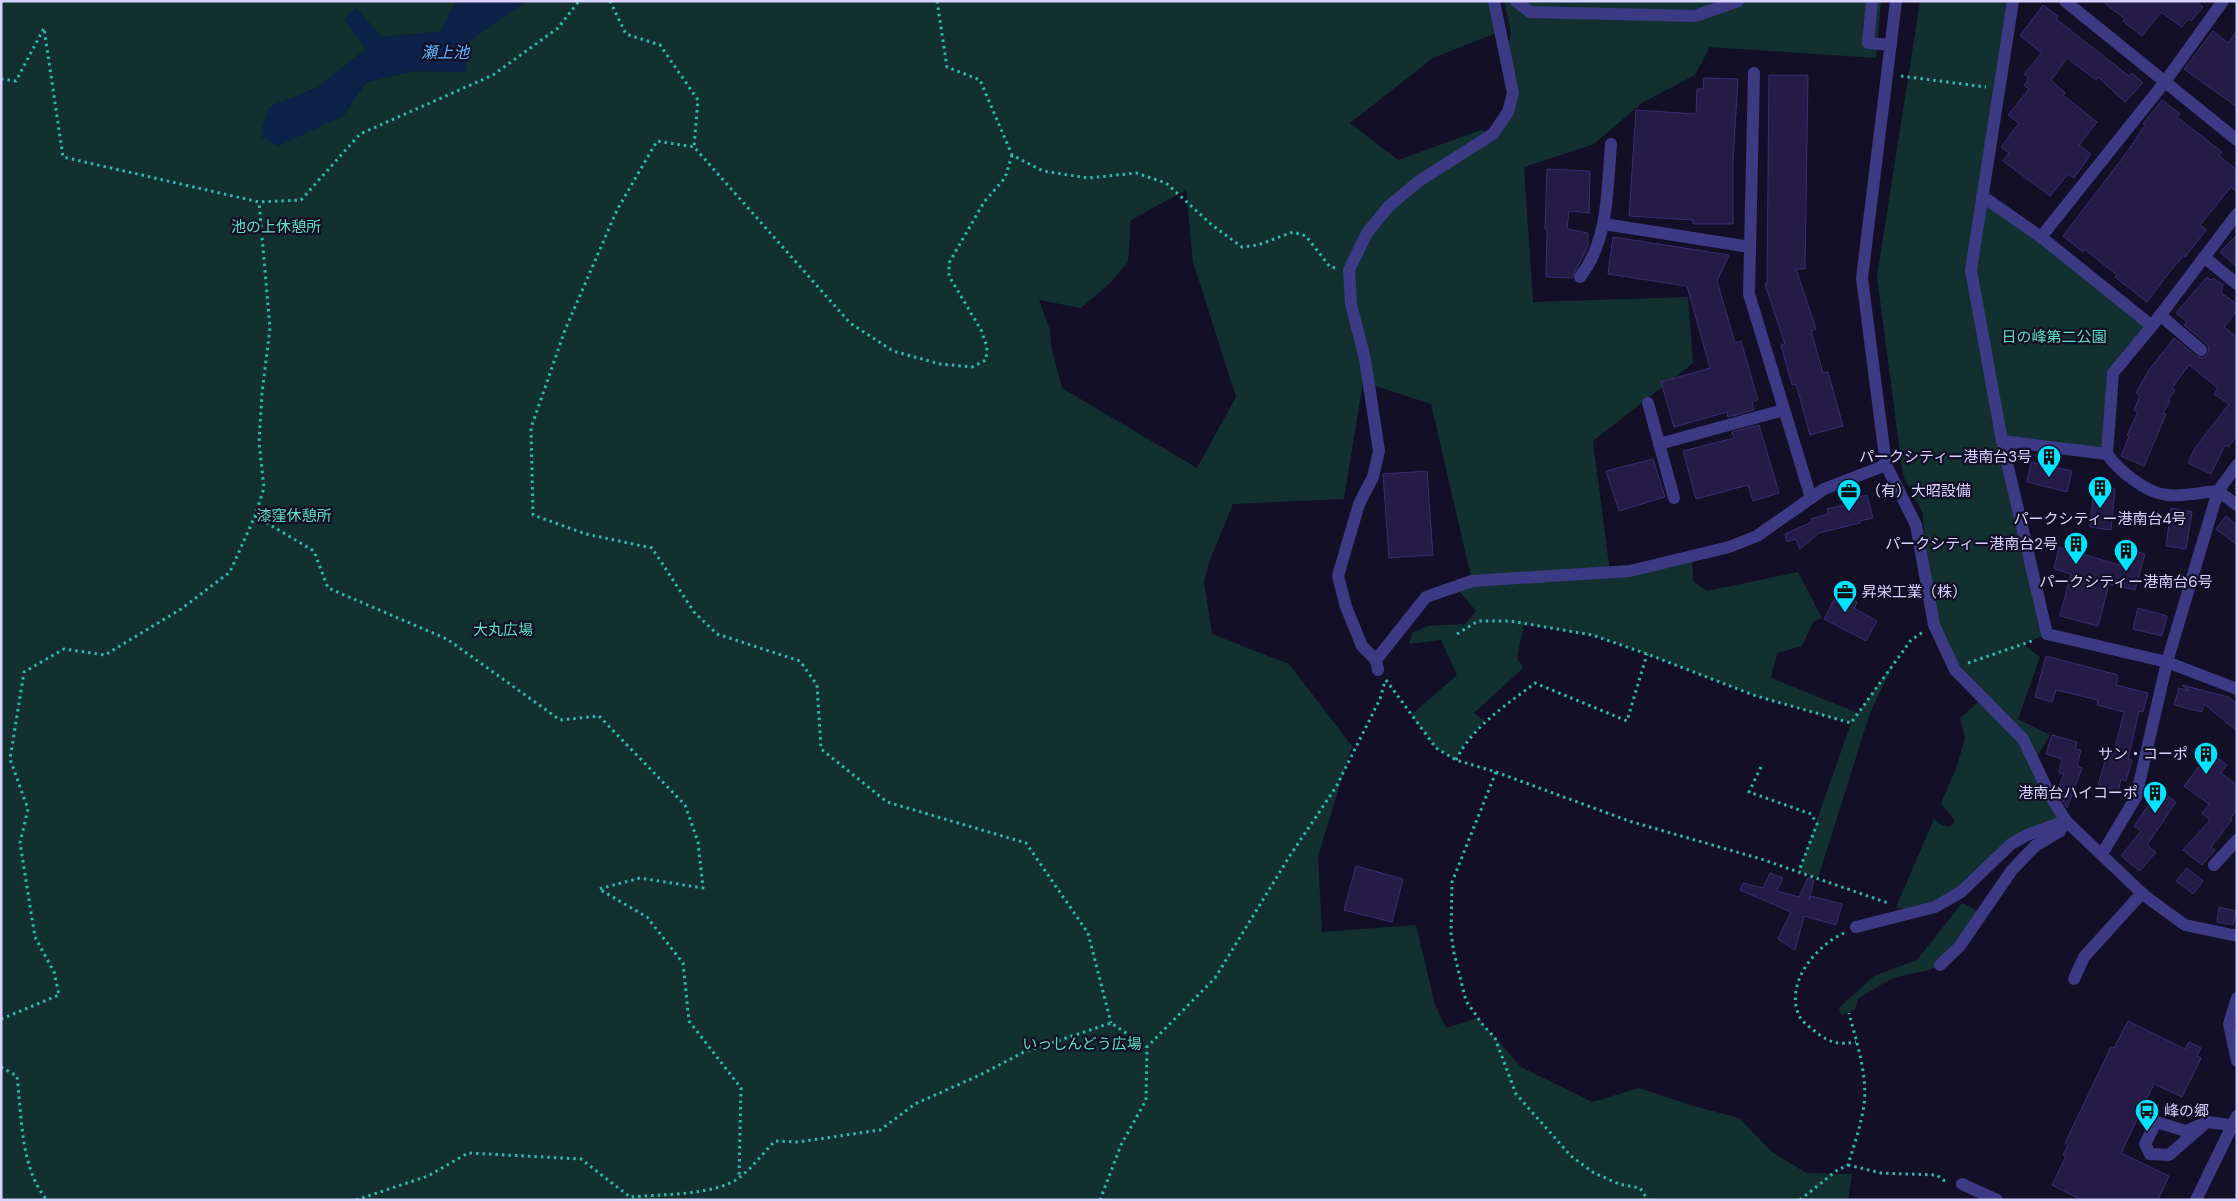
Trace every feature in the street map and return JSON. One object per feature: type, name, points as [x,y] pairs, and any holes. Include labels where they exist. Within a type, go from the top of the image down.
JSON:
[{"type":"street","points":[[1494,1],[1513,93],[1508,112],[1493,134],[1419,181],[1390,206],[1367,233],[1349,270],[1351,304],[1365,359],[1379,451],[1373,477],[1359,504],[1338,576],[1346,607],[1362,646],[1377,665],[1426,597],[1472,581],[1630,571],[1729,547],[1757,536],[1824,489],[1886,465]]},
{"type":"street","points":[[1516,1],[1530,12],[1695,16],[1738,1]]},
{"type":"street","points":[[1872,1],[1868,43],[1891,45]]},
{"type":"street","points":[[1896,1],[1862,278],[1886,465],[1916,525],[1934,625],[1955,670],[2023,739],[2050,795],[2066,821],[2142,893],[2185,925],[2237,936]]},
{"type":"street","points":[[2013,1],[1971,270],[2002,441],[2047,634],[2167,662],[2237,689]]},
{"type":"street","points":[[2065,1],[2164,83],[2237,140]]},
{"type":"street","points":[[2041,237],[2164,83],[2224,1]]},
{"type":"street","points":[[1754,74],[1749,294],[1810,498]]},
{"type":"street","points":[[1580,278],[1590,264],[1604,224],[1611,144]]},
{"type":"street","points":[[1982,196],[2041,237],[2152,326]]},
{"type":"street","points":[[2237,214],[2152,326],[2113,373],[2107,454],[2113,462],[2140,485],[2167,495],[2218,491],[2237,506]]},
{"type":"street","points":[[1604,224],[1750,247]]},
{"type":"street","points":[[2204,257],[2237,284]]},
{"type":"street","points":[[2160,315],[2201,350]]},
{"type":"street","points":[[1648,403],[1674,498]]},
{"type":"street","points":[[1659,444],[1784,410]]},
{"type":"street","points":[[2002,441],[2107,454]]},
{"type":"street","points":[[2102,854],[2136,797],[2167,662],[2218,491],[2237,465]]},
{"type":"street","points":[[1856,927],[1934,908],[1961,892],[2012,844],[2066,821]]},
{"type":"street","points":[[1940,965],[1959,947],[2012,870],[2036,846],[2060,831],[2066,821]]},
{"type":"street","points":[[2214,866],[2237,840]]},
{"type":"street","points":[[2074,979],[2084,957],[2142,893]]},
{"type":"street","points":[[2237,998],[2229,1024],[2237,1061]]},
{"type":"street","points":[[2196,1200],[2234,1120],[2208,1122],[2186,1131],[2156,1122],[2145,1144],[2150,1154],[2169,1155],[2208,1122]]},
{"type":"street","points":[[1962,1184],[1997,1200]]},
{"type":"path","points":[[1,79],[16,81],[44,28],[63,157],[259,202],[301,200],[360,134],[493,74],[558,28],[579,1]]},
{"type":"path","points":[[610,1],[626,34],[660,45],[698,100],[694,147]]},
{"type":"path","points":[[937,1],[947,67],[980,80],[1012,155],[1043,171],[1088,178],[1136,174],[1166,183],[1212,225],[1242,247],[1258,245],[1293,232],[1306,236],[1330,267]]},
{"type":"path","points":[[1887,74],[1999,89]]},
{"type":"path","points":[[1012,155],[1005,178],[984,202],[949,264],[949,276],[981,330],[987,347],[986,360],[972,367],[940,364],[893,351],[850,323],[694,147],[657,141],[616,210],[565,330],[531,428],[534,515],[586,534],[652,548],[694,612],[717,634],[800,661],[817,685],[821,749],[887,802],[1026,843],[1088,934],[1111,1024],[1147,1047]]},
{"type":"path","points":[[1,1019],[59,995],[54,972],[35,937],[20,843],[28,809],[10,759],[24,672],[64,649],[105,656],[181,609],[230,572],[255,516],[264,488],[260,442],[262,393],[270,328],[259,202]]},
{"type":"path","points":[[255,516],[314,551],[328,588],[447,639],[560,720],[600,716],[685,805],[698,842],[704,888],[640,878],[599,889],[647,917],[683,963],[689,1021],[741,1088],[740,1178]]},
{"type":"path","points":[[1456,634],[1478,621],[1510,621],[1592,635],[1756,696],[1851,723],[1911,640],[1934,625]]},
{"type":"path","points":[[1962,665],[2038,638]]},
{"type":"path","points":[[1456,760],[1465,743],[1485,721],[1535,683],[1627,721],[1647,654]]},
{"type":"path","points":[[1377,665],[1436,748],[1456,760],[1496,772],[1629,821],[1799,871],[1883,901],[1911,914]]},
{"type":"path","points":[[1100,1200],[1121,1145],[1146,1100],[1147,1047],[1214,978],[1291,854],[1336,787],[1380,699],[1386,682],[1377,665]]},
{"type":"path","points":[[1761,767],[1749,792],[1811,814],[1817,824],[1799,871]]},
{"type":"path","points":[[1496,772],[1452,882],[1451,933],[1466,1001],[1495,1038],[1516,1094],[1571,1156],[1594,1173],[1619,1184],[1640,1188],[1648,1200]]},
{"type":"path","points":[[1856,927],[1822,945],[1801,976],[1796,995],[1798,1013],[1804,1022],[1820,1036],[1841,1045],[1856,1042]]},
{"type":"path","points":[[1848,1013],[1864,1081],[1864,1103],[1848,1165]]},
{"type":"path","points":[[626,1200],[630,1197],[714,1189],[740,1178],[775,1141],[798,1142],[880,1130],[916,1104],[980,1075],[1024,1052],[1111,1024]]},
{"type":"path","points":[[1,1067],[17,1076],[26,1151],[38,1188],[47,1200]]},
{"type":"path","points":[[356,1200],[428,1176],[468,1154],[581,1159],[630,1197]]},
{"type":"path","points":[[1800,1200],[1836,1171],[1848,1165],[1881,1173],[1937,1175],[1943,1180],[1962,1184]]},
{"type":"green space","points":[[1,1],[457,1],[440,32],[381,37],[356,8],[345,19],[366,49],[317,88],[269,107],[343,116],[366,82],[413,71],[466,72],[466,43],[527,1],[1494,1],[1501,31],[1433,58],[1350,123],[1398,160],[1481,130],[1493,134],[1508,113],[1506,51],[1511,34],[1504,1],[1881,1],[1876,58],[1710,47],[1695,75],[1642,103],[1594,144],[1524,167],[1533,302],[1688,297],[1693,363],[1593,441],[1610,572],[1692,556],[1693,581],[1707,591],[1798,572],[1822,618],[1813,622],[1802,646],[1777,653],[1771,678],[1858,713],[1895,661],[1870,713],[1818,878],[1799,871],[1851,723],[1756,696],[1592,635],[1524,624],[1517,658],[1523,668],[1474,713],[1485,721],[1465,743],[1456,760],[1436,748],[1411,715],[1457,675],[1441,640],[1409,644],[1412,633],[1428,626],[1465,624],[1476,611],[1455,586],[1472,581],[1431,404],[1363,382],[1344,499],[1233,504],[1210,560],[1204,581],[1212,634],[1289,664],[1352,746],[1318,856],[1322,932],[1416,925],[1435,1005],[1446,1028],[1478,1018],[1521,1067],[1592,1102],[1639,1088],[1690,1105],[1739,1118],[1771,1151],[1806,1173],[1852,1174],[1848,1200],[1,1200]],"holes":[[[1186,190],[1193,262],[1236,397],[1197,468],[1062,388],[1051,346],[1050,330],[1039,300],[1081,308],[1109,284],[1128,262],[1131,220]]]},
{"type":"green space","name":"日の峰第二公園","points":[[1920,1],[2013,1],[1982,196],[2152,326],[2113,373],[2107,454],[2003,441],[2047,634],[2023,644],[2040,657],[2018,719],[2050,735],[2034,762],[2066,821],[2027,835],[1961,892],[1911,913],[1896,907],[1934,819],[1942,825],[1950,827],[1955,821],[1941,803],[1956,769],[1965,738],[1960,718],[1983,698],[1955,670],[1934,625],[1922,511],[1903,476],[1877,277]]},
{"type":"green space","points":[[1962,903],[1983,914],[1940,965],[1929,970],[1888,981],[1858,999],[1855,1010],[1841,1015],[1839,1008],[1874,976],[1917,960]]},
{"type":"water","name":"瀬上池","points":[[457,1],[527,1],[466,43],[467,72],[413,71],[366,82],[343,116],[278,146],[260,136],[269,107],[317,88],[366,49],[345,19],[356,7],[381,37],[440,32]]},
{"type":"building","points":[[2102,1],[2196,1],[2203,7],[2191,21],[2188,19],[2182,27],[2161,12],[2142,36],[2123,21],[2125,19]]},
{"type":"building","points":[[2043,5],[2058,16],[2056,19],[2129,76],[2132,73],[2143,83],[2125,102],[2098,77],[2096,80],[2067,58],[2051,80],[2065,93],[2063,95],[2097,122],[2079,145],[2091,154],[2074,178],[2068,174],[2050,196],[2003,161],[2009,153],[2001,147],[2019,123],[2008,115],[2029,89],[2024,85],[2029,78],[2024,74],[2042,53],[2020,36]]},
{"type":"building","points":[[2213,31],[2228,43],[2237,31],[2237,107],[2184,69]]},
{"type":"building","points":[[1769,75],[1808,75],[1805,269],[1796,269],[1816,329],[1811,331],[1823,373],[1828,372],[1843,426],[1810,435],[1796,384],[1792,385],[1781,345],[1785,344],[1765,284],[1767,284]]},
{"type":"building","points":[[1704,78],[1738,79],[1733,160],[1733,224],[1693,224],[1693,220],[1629,216],[1636,110],[1696,114],[1697,89],[1703,89]]},
{"type":"building","points":[[2162,100],[2180,114],[2177,117],[2222,152],[2219,156],[2237,170],[2237,192],[2231,187],[2200,225],[2206,230],[2185,257],[2184,255],[2168,274],[2147,302],[2084,249],[2083,252],[2063,236],[2127,152],[2145,125],[2143,124]]},
{"type":"building","points":[[1547,169],[1590,171],[1589,213],[1569,211],[1567,229],[1588,233],[1588,246],[1572,278],[1546,277]]},
{"type":"building","points":[[2237,235],[2237,267],[2220,252]]},
{"type":"building","points":[[1613,237],[1729,255],[1717,281],[1735,343],[1741,341],[1758,400],[1752,402],[1754,410],[1728,417],[1727,412],[1674,427],[1661,382],[1710,368],[1687,286],[1608,274]]},
{"type":"building","points":[[2207,277],[2211,280],[2213,278],[2223,285],[2221,293],[2237,304],[2237,311],[2224,327],[2237,337],[2237,436],[2228,447],[2225,445],[2211,474],[2188,463],[2195,448],[2229,404],[2214,394],[2218,388],[2189,365],[2172,388],[2175,390],[2168,400],[2170,401],[2163,413],[2166,414],[2144,466],[2121,456],[2129,436],[2127,435],[2138,412],[2134,410],[2140,396],[2136,393],[2149,370],[2174,338],[2196,356],[2203,358],[2207,355],[2209,348],[2207,344],[2184,325],[2187,322],[2176,313]]},
{"type":"building","points":[[1759,425],[1779,493],[1753,501],[1748,485],[1696,499],[1683,451],[1734,438],[1732,432]]},
{"type":"building","points":[[1653,459],[1665,497],[1619,511],[1606,471]]},
{"type":"building","name":"パークシティー港南台3号","points":[[2031,462],[2072,471],[2067,492],[2027,482]]},
{"type":"building","points":[[1427,471],[1433,555],[1389,558],[1383,474]]},
{"type":"building","name":"パークシティー港南台4号","points":[[2094,487],[2115,489],[2111,530],[2090,527]]},
{"type":"building","points":[[1867,495],[1873,518],[1819,533],[1800,549],[1796,539],[1787,542],[1785,534],[1812,522],[1811,519],[1828,514],[1827,509],[1856,502],[1855,498]]},
{"type":"building","points":[[2171,508],[2192,512],[2186,549],[2166,546]]},
{"type":"building","points":[[2226,516],[2237,525],[2237,545],[2216,529]]},
{"type":"building","points":[[2059,547],[2119,565],[2123,548],[2145,554],[2135,590],[2109,584],[2098,626],[2060,616],[2071,574],[2054,569]]},
{"type":"building","name":"昇栄工業（株）","points":[[1838,592],[1857,602],[1854,608],[1877,621],[1866,641],[1824,619]]},
{"type":"building","points":[[2138,608],[2167,616],[2162,636],[2133,629]]},
{"type":"building","points":[[2046,656],[2118,675],[2116,685],[2148,693],[2143,712],[2139,711],[2128,759],[2132,760],[2126,781],[2121,779],[2118,791],[2098,785],[2107,755],[2111,751],[2114,752],[2124,712],[2097,705],[2098,700],[2056,690],[2052,702],[2035,697]]},
{"type":"building","points":[[2182,685],[2228,697],[2237,704],[2237,731],[2204,704],[2202,712],[2174,705],[2179,688],[2189,691]]},
{"type":"building","points":[[2052,735],[2077,742],[2075,749],[2081,750],[2077,766],[2082,768],[2067,808],[2057,791],[2064,774],[2059,773],[2062,759],[2046,754]]},
{"type":"building","points":[[2210,752],[2227,765],[2221,773],[2237,785],[2237,810],[2230,819],[2232,820],[2211,847],[2215,850],[2202,865],[2183,850],[2210,820],[2202,813],[2209,804],[2184,786]]},
{"type":"building","points":[[2159,790],[2176,802],[2147,845],[2156,852],[2140,871],[2121,856],[2141,831],[2134,826]]},
{"type":"building","points":[[1356,866],[1403,879],[1392,922],[1344,910]]},
{"type":"building","points":[[2187,868],[2203,881],[2193,894],[2176,881]]},
{"type":"building","points":[[1770,873],[1783,878],[1777,891],[1799,897],[1808,878],[1814,881],[1809,900],[1811,896],[1842,904],[1836,925],[1804,916],[1795,950],[1778,939],[1791,912],[1740,890],[1743,883],[1763,888]]},
{"type":"building","points":[[2219,907],[2236,911],[2233,925],[2217,922]]},
{"type":"building","points":[[2128,1021],[2185,1049],[2189,1042],[2201,1048],[2197,1056],[2201,1058],[2182,1097],[2154,1084],[2121,1153],[2169,1176],[2158,1200],[2082,1200],[2052,1185],[2066,1156],[2063,1155],[2068,1145],[2065,1143],[2111,1047],[2114,1048]]},
{"type":"place","name":"パークシティー港南台3号","points":[[2049,478]]},
{"type":"place","name":"パークシティー港南台4号","points":[[2100,509]]},
{"type":"place","name":"（有）大昭設備","points":[[1849,512]]},
{"type":"place","name":"パークシティー港南台2号","points":[[2076,565]]},
{"type":"place","name":"パークシティー港南台6号","points":[[2126,572]]},
{"type":"place","name":"昇栄工業（株）","points":[[1845,613]]},
{"type":"place","name":"サン・コーポ","points":[[2206,775]]},
{"type":"place","name":"港南台ハイコーポ","points":[[2155,814]]},
{"type":"place","name":"峰の郷","points":[[2147,1132]]},
{"type":"park label","name":"池の上休憩所","points":[[276,227]]},
{"type":"park label","name":"漆窪休憩所","points":[[294,516]]},
{"type":"park label","name":"大丸広場","points":[[503,630]]},
{"type":"park label","name":"いっしんどう広場","points":[[1082,1044]]}]
